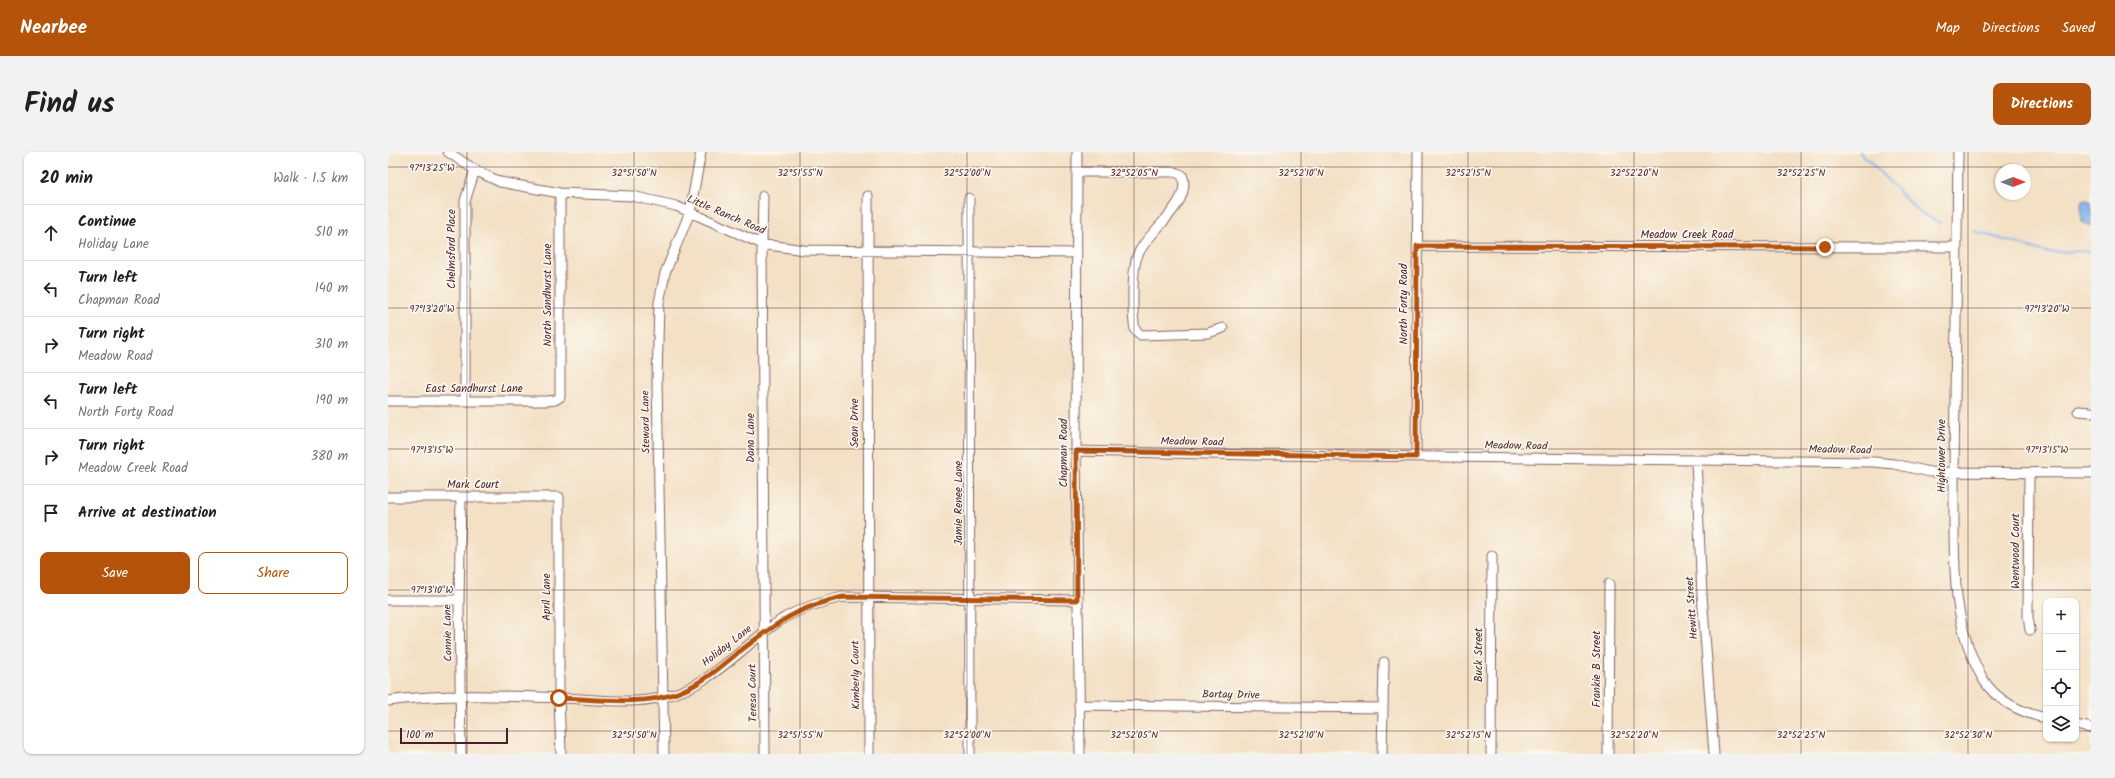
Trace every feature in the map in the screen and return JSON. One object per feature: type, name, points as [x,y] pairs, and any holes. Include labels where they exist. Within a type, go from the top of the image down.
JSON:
[{"type":"street","name":"Little Ranch Road","points":[[448,152],[475,170],[500,182],[560,193],[632,196],[676,206],[762,244],[792,249],[1077,253]]},
{"type":"street","name":"Steward Lane","points":[[664,754],[657,380],[659,303],[665,273],[690,212],[701,152]]},
{"type":"street","name":"Chapman Road","points":[[1077,152],[1076,451],[1080,754]]},
{"type":"street","name":"North Forty Road","points":[[1416,457],[1418,152]]},
{"type":"street","name":"Hightower Drive","points":[[1958,152],[1954,472],[1955,590],[1962,626],[1974,660],[1984,680],[2000,698],[2023,711],[2043,717]]},
{"type":"street","name":"Chelmsford Place","points":[[465,401],[464,215],[465,201],[475,170]]},
{"type":"street","points":[[1077,172],[1175,172],[1182,175],[1185,182],[1184,189],[1168,218],[1144,242],[1137,256],[1135,266],[1135,330],[1141,335],[1208,333],[1223,328]]},
{"type":"street","name":"North Sandhurst Lane","points":[[560,193],[560,397]]},
{"type":"street","name":"Dana Lane","points":[[763,196],[764,632]]},
{"type":"street","name":"Sean Drive","points":[[867,597],[868,196]]},
{"type":"street","name":"Jamie Renee Lane","points":[[970,198],[970,754]]},
{"type":"street","name":"Meadow Creek Road","points":[[1417,246],[1956,247]]},
{"type":"street","name":"East Sandhurst Lane","points":[[388,401],[548,401],[555,400],[560,397]]},
{"type":"street","points":[[2078,412],[2091,412]]},
{"type":"street","name":"Meadow Road","points":[[1076,451],[1416,457],[1874,462],[1894,464],[1930,472],[1954,472]]},
{"type":"street","name":"Hewitt Street","points":[[1696,460],[1702,587],[1714,754]]},
{"type":"street","points":[[1954,472],[2091,473]]},
{"type":"street","name":"Wentwood Court","points":[[2029,473],[2028,617],[2030,630]]},
{"type":"street","name":"Mark Court","points":[[388,497],[558,497]]},
{"type":"street","name":"April Lane","points":[[558,497],[559,698],[561,754]]},
{"type":"street","name":"Connie Lane","points":[[461,498],[459,600],[461,754]]},
{"type":"street","name":"Buck Street","points":[[1491,754],[1492,556]]},
{"type":"street","name":"Frankie B Street","points":[[1608,754],[1609,584]]},
{"type":"street","name":"Holiday Lane","points":[[388,701],[461,697],[559,698],[625,701],[662,698],[692,687],[782,620],[817,603],[843,597],[1077,600]]},
{"type":"street","name":"Kimberly Court","points":[[867,597],[869,754]]},
{"type":"street","points":[[388,600],[459,600]]},
{"type":"street","name":"Teresa Court","points":[[764,632],[766,754]]},
{"type":"street","points":[[1382,754],[1384,662]]},
{"type":"street","name":"Bartay Drive","points":[[1079,705],[1383,708]]},
{"type":"street","points":[[2079,726],[2091,728]]},
{"type":"water","points":[[2085,200],[2091,201],[2091,226],[2082,222],[2081,202]]},
{"type":"waterway","points":[[1860,152],[1920,213],[1940,223]]},
{"type":"waterway","points":[[1974,231],[2046,252],[2091,251]]},
{"type":"route","points":[[559,698],[625,701],[662,698],[678,693],[692,687],[710,675],[764,632],[782,620],[801,609],[817,603],[843,597],[1077,600],[1076,451],[1173,454],[1416,457],[1417,246],[1825,247]]}]
